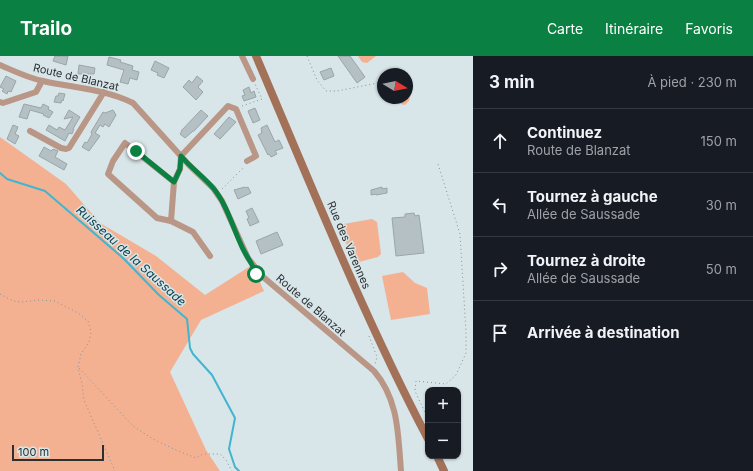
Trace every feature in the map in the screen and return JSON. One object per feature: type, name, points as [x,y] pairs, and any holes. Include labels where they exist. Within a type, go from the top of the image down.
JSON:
[{"type":"main road","name":"Rue des Varennes","points":[[256,56],[374,330],[425,433]]},
{"type":"main road","points":[[438,459],[444,471]]},
{"type":"street","points":[[242,56],[253,79]]},
{"type":"street","name":"Route de Blanzat","points":[[0,65],[28,77],[42,81],[104,92],[133,103],[189,165],[207,181],[217,194],[222,201],[242,248],[254,267],[277,290],[372,370],[381,380],[394,406],[401,471]]},
{"type":"street","points":[[0,102],[2,103],[36,92],[42,81]]},
{"type":"street","points":[[30,131],[61,148],[69,148],[104,92]]},
{"type":"street","points":[[171,221],[174,182],[180,169],[181,156],[228,106],[236,109],[256,156],[247,161]]},
{"type":"street","points":[[174,182],[125,143],[113,160],[108,174],[157,218],[171,221],[193,232],[210,256]]},
{"type":"path","points":[[307,56],[317,80],[326,91],[337,91],[377,83]]},
{"type":"path","points":[[236,109],[262,99],[253,79]]},
{"type":"path","points":[[217,194],[243,168],[247,161]]},
{"type":"path","points":[[425,413],[414,391],[416,381],[446,384],[456,375],[466,353],[460,234],[438,164]]},
{"type":"path","points":[[0,294],[13,301],[56,301],[78,313],[88,321],[91,332],[89,342],[81,354],[78,367],[84,400],[115,471]]},
{"type":"path","points":[[372,370],[376,363],[376,357],[368,337],[374,330]]},
{"type":"path","points":[[78,367],[134,426],[153,439],[196,458],[203,454],[220,454],[226,460],[232,471]]},
{"type":"shaded area","points":[[358,56],[376,56],[367,63],[362,62]]},
{"type":"shaded area","points":[[0,137],[66,184],[100,223],[156,256],[205,295],[252,265],[264,291],[201,320],[170,372],[206,450],[220,471],[0,471]]},
{"type":"shaded area","points":[[372,219],[377,222],[381,254],[378,257],[355,263],[338,225]]},
{"type":"shaded area","points":[[403,272],[415,283],[427,288],[430,314],[391,320],[382,276]]},
{"type":"building","points":[[55,56],[68,56],[66,65],[53,61]]},
{"type":"building","points":[[338,56],[350,56],[365,77],[357,83]]},
{"type":"building","points":[[109,57],[121,60],[120,62],[133,66],[132,70],[139,72],[137,80],[130,78],[128,84],[120,82],[124,70],[107,65]]},
{"type":"building","points":[[155,61],[169,68],[164,78],[151,70]]},
{"type":"building","points":[[79,65],[95,68],[94,74],[78,74]]},
{"type":"building","points":[[331,68],[334,76],[324,80],[320,72]]},
{"type":"building","points":[[6,76],[16,81],[11,92],[8,91],[7,94],[2,91],[4,89],[0,87]]},
{"type":"building","points":[[197,76],[203,81],[198,87],[203,92],[196,100],[183,87],[189,80],[192,83]]},
{"type":"building","points":[[249,87],[251,93],[254,91],[256,97],[244,101],[242,96],[245,95],[243,90]]},
{"type":"building","points":[[59,93],[65,94],[63,101],[62,100],[61,103],[54,102],[56,96],[58,96]]},
{"type":"building","points":[[24,104],[41,108],[43,104],[49,107],[48,109],[53,112],[49,118],[43,115],[44,114],[30,110],[27,119],[19,117]]},
{"type":"building","points":[[255,108],[260,120],[253,123],[248,111]]},
{"type":"building","points":[[69,110],[80,117],[73,129],[72,134],[69,133],[65,141],[46,130],[49,125],[57,130],[59,127],[65,130],[73,117],[64,119]]},
{"type":"building","points":[[113,110],[116,115],[109,127],[105,124],[103,127],[100,125],[95,133],[100,136],[89,151],[82,147],[85,142],[87,143],[92,134],[91,132],[103,112],[105,113]]},
{"type":"building","points":[[201,110],[208,116],[185,138],[180,134],[181,131]]},
{"type":"building","points":[[229,117],[236,122],[220,139],[214,134]]},
{"type":"building","points":[[13,125],[18,127],[15,134],[19,136],[15,144],[7,139]]},
{"type":"building","points":[[267,125],[275,142],[279,140],[283,148],[275,151],[277,154],[271,157],[269,154],[268,155],[258,135],[262,133],[261,128]]},
{"type":"building","points":[[44,147],[51,151],[53,149],[58,151],[55,157],[67,164],[64,170],[39,156]]},
{"type":"building","points":[[248,187],[251,193],[238,199],[234,190]]},
{"type":"building","points":[[382,187],[382,189],[387,188],[387,193],[371,195],[371,190]]},
{"type":"building","points":[[252,208],[259,222],[250,226],[246,211]]},
{"type":"building","points":[[414,213],[415,216],[419,215],[424,253],[396,256],[392,218],[405,217],[405,214]]},
{"type":"building","points":[[277,232],[283,245],[261,254],[256,241]]},
{"type":"waterway","name":"Ruisseau de la Saussade","points":[[0,173],[7,179],[45,191],[123,258],[159,295],[187,319],[190,348],[193,354],[212,375],[235,418],[229,449],[235,467],[239,471]]},
{"type":"route","points":[[136,151],[174,182],[180,169],[181,156],[207,181],[222,201],[242,248],[254,267],[256,274]]}]
